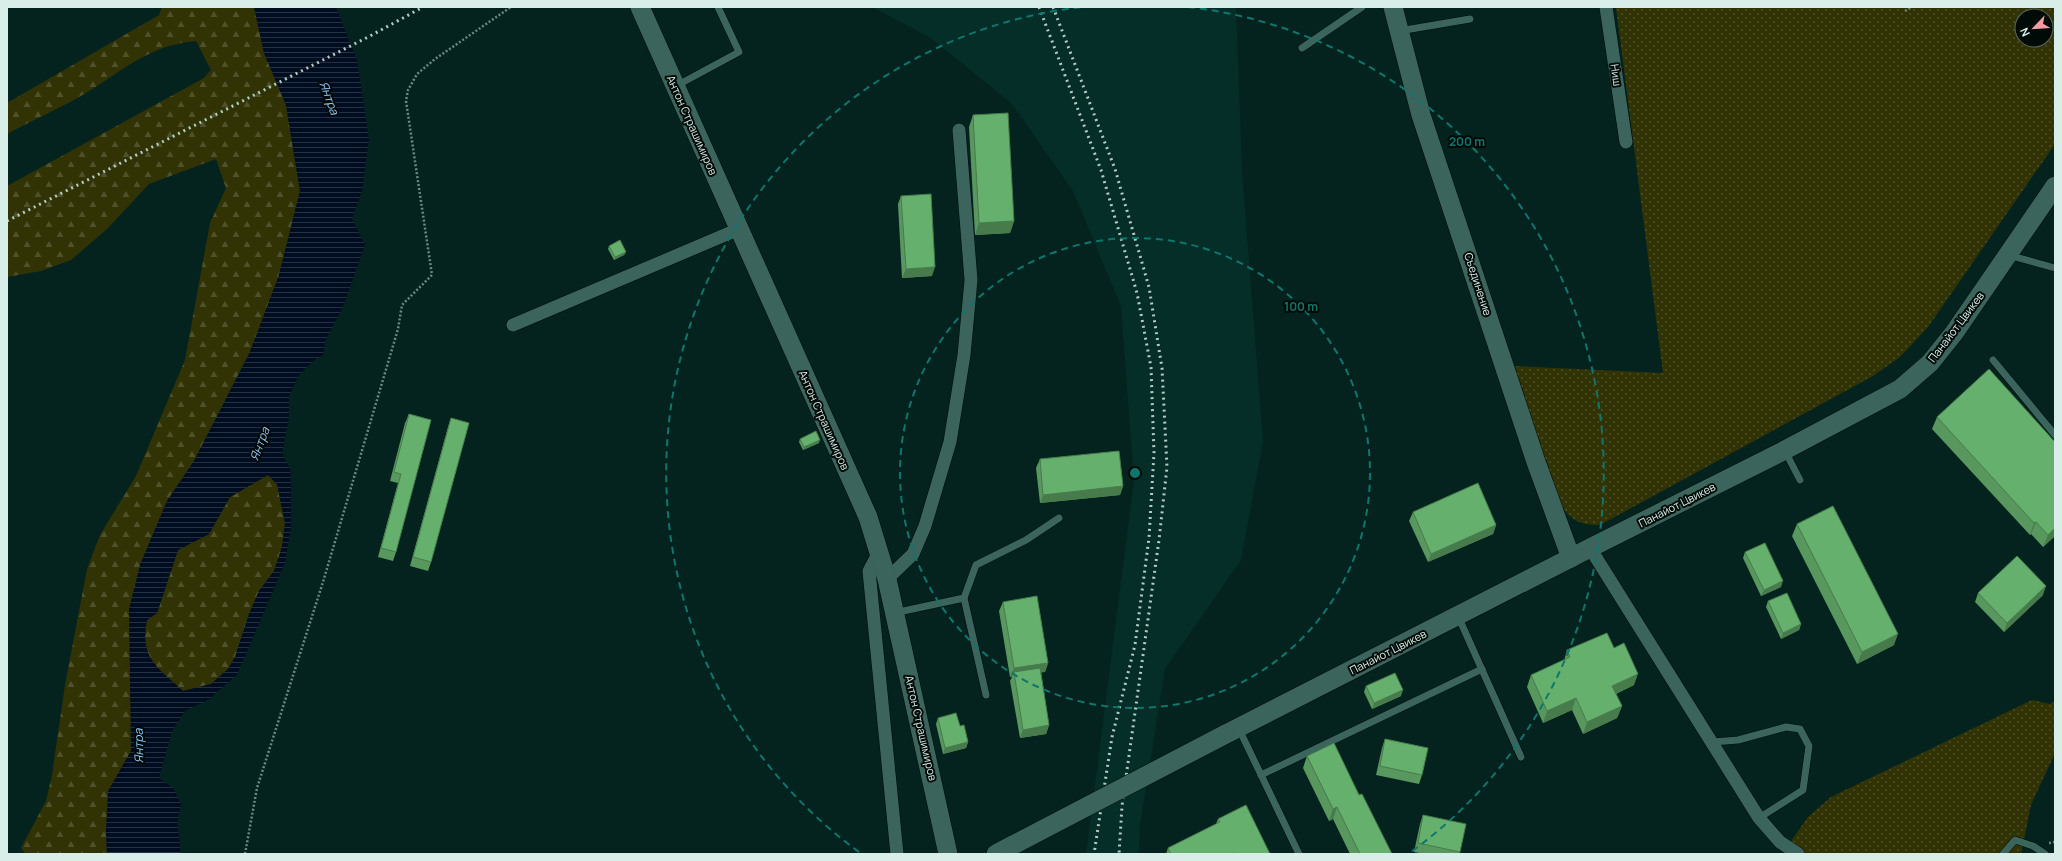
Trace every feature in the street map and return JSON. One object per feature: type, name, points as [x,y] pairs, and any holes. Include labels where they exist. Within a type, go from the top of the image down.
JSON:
[{"type":"street","name":"Антон Страшимиров","points":[[640,7],[868,517],[887,579],[948,854]]},
{"type":"street","name":"Съединение","points":[[1393,7],[1422,115],[1536,462],[1571,558]]},
{"type":"street","name":"Ниш","points":[[1606,7],[1626,142]]},
{"type":"street","points":[[887,579],[913,554],[925,526],[950,442],[964,355],[971,280],[959,130]]},
{"type":"street","name":"Панайот Цвикев","points":[[996,854],[1590,548],[1785,450],[1900,389],[1930,363],[1954,333],[2055,186]]},
{"type":"street","points":[[513,325],[739,229]]},
{"type":"street","points":[[1590,548],[1760,818],[1780,842],[1798,854]]},
{"type":"street","points":[[879,552],[870,571],[897,854]]},
{"type":"lane","points":[[675,86],[739,52],[718,7]]},
{"type":"lane","points":[[1302,48],[1362,7]]},
{"type":"lane","points":[[1399,31],[1470,19]]},
{"type":"lane","points":[[2008,255],[2055,268]]},
{"type":"lane","points":[[1993,360],[2055,435]]},
{"type":"lane","points":[[1785,450],[1800,480]]},
{"type":"lane","points":[[986,695],[964,598],[976,565],[1026,540],[1059,518]]},
{"type":"lane","points":[[894,613],[964,598]]},
{"type":"lane","points":[[1458,616],[1522,758]]},
{"type":"lane","points":[[1261,775],[1482,669]]},
{"type":"lane","points":[[1713,742],[1738,740],[1786,727],[1800,729],[1808,746],[1803,790],[1760,818]]},
{"type":"lane","points":[[1232,732],[1261,775],[1299,854]]},
{"type":"lane","points":[[2003,854],[2015,840],[2033,846],[2045,854]]},
{"type":"path","points":[[244,854],[257,788],[323,582],[398,329],[402,305],[432,275],[406,102],[408,90],[417,74],[435,59],[511,7]]},
{"type":"path","points":[[1905,11],[1912,7]]},
{"type":"shaded area","points":[[872,7],[1236,7],[1242,170],[1263,442],[1241,560],[1165,669],[1140,825],[1139,854],[1086,854],[1134,481],[1121,306],[1073,191],[1012,104],[931,38]]},
{"type":"green space","points":[[162,7],[254,7],[264,53],[286,105],[300,191],[279,275],[250,352],[194,461],[167,501],[140,565],[131,751],[121,769],[106,831],[107,854],[26,854],[21,848],[46,801],[52,775],[65,685],[87,569],[100,535],[136,476],[185,360],[210,223],[226,188],[216,159],[149,184],[107,229],[71,260],[41,271],[7,277],[7,186],[204,78],[211,70],[196,41],[179,43],[151,53],[125,67],[86,93],[7,134],[7,103],[159,15]]},
{"type":"green space","points":[[1616,7],[2055,7],[2055,144],[1928,327],[1900,357],[1873,376],[1600,525],[1592,525],[1580,522],[1571,517],[1558,502],[1513,366],[1663,373]]},
{"type":"green space","points":[[268,475],[277,484],[285,523],[282,547],[274,571],[259,591],[249,614],[235,657],[228,669],[211,684],[183,691],[152,662],[146,645],[145,634],[147,620],[157,613],[178,550],[209,534],[230,497]]},
{"type":"green space","points":[[2032,700],[2050,704],[2055,701],[2055,753],[2031,805],[2021,854],[1782,854],[1808,817],[1831,797]]},
{"type":"water","name":"Янтра","points":[[254,7],[336,7],[357,60],[369,139],[362,191],[352,219],[365,245],[343,307],[326,339],[323,355],[313,361],[299,375],[289,396],[289,418],[282,453],[290,469],[291,477],[291,528],[285,563],[237,675],[208,700],[185,711],[172,731],[159,778],[174,789],[181,805],[177,822],[181,854],[107,854],[106,831],[108,791],[131,751],[129,609],[140,565],[167,501],[194,461],[250,352],[279,275],[300,191],[286,105],[264,53]],"holes":[[[268,475],[277,484],[285,523],[282,547],[274,571],[259,591],[249,614],[235,657],[228,669],[211,684],[183,691],[166,676],[153,661],[148,653],[145,633],[147,620],[157,613],[178,550],[209,534],[230,497]]]},
{"type":"building","points":[[1008,113],[1014,221],[979,223],[973,115]]},
{"type":"building","points":[[931,194],[935,267],[906,269],[901,196]]},
{"type":"building","points":[[620,240],[626,252],[615,257],[609,246]]},
{"type":"building","points":[[1989,369],[2055,442],[2055,528],[2048,535],[2036,522],[2034,523],[1937,417]]},
{"type":"building","points":[[409,414],[431,420],[396,552],[381,548],[401,474],[394,472]]},
{"type":"building","points":[[451,418],[469,423],[431,562],[413,557]]},
{"type":"building","points":[[816,431],[820,440],[804,447],[800,439]]},
{"type":"building","points":[[1119,451],[1123,486],[1043,495],[1040,459]]},
{"type":"building","points":[[1478,483],[1496,525],[1431,554],[1413,512]]},
{"type":"building","points":[[1833,506],[1898,634],[1862,652],[1797,524]]},
{"type":"building","points":[[1765,543],[1783,581],[1764,590],[1745,552]]},
{"type":"building","points":[[2017,556],[2046,586],[2007,623],[1978,593]]},
{"type":"building","points":[[1787,593],[1801,624],[1783,633],[1768,601]]},
{"type":"building","points":[[1037,596],[1048,663],[1014,668],[1003,602]]},
{"type":"building","points":[[1607,633],[1614,648],[1624,643],[1638,674],[1612,686],[1622,706],[1587,722],[1576,698],[1547,711],[1531,675],[1570,657],[1567,650]]},
{"type":"building","points":[[1040,668],[1049,725],[1023,730],[1014,672]]},
{"type":"building","points":[[1395,673],[1403,690],[1374,703],[1366,686]]},
{"type":"building","points":[[956,713],[960,726],[964,725],[968,742],[945,748],[938,718]]},
{"type":"building","points":[[1385,739],[1428,748],[1422,775],[1380,766]]},
{"type":"building","points":[[1334,743],[1359,795],[1362,794],[1392,854],[1360,854],[1337,807],[1333,809],[1307,756]]},
{"type":"building","points":[[1246,805],[1270,854],[1171,854],[1168,848],[1220,822],[1218,819]]},
{"type":"building","points":[[1423,815],[1466,824],[1460,852],[1418,843]]},
{"type":"railway","points":[[7,221],[370,36],[423,7]]},
{"type":"railway","points":[[1039,7],[1101,170],[1137,293],[1151,367],[1154,453],[1149,538],[1135,645],[1112,737],[1094,854]]},
{"type":"railway","points":[[1053,7],[1115,169],[1149,287],[1162,368],[1167,467],[1159,540],[1122,806],[1119,854]]}]
